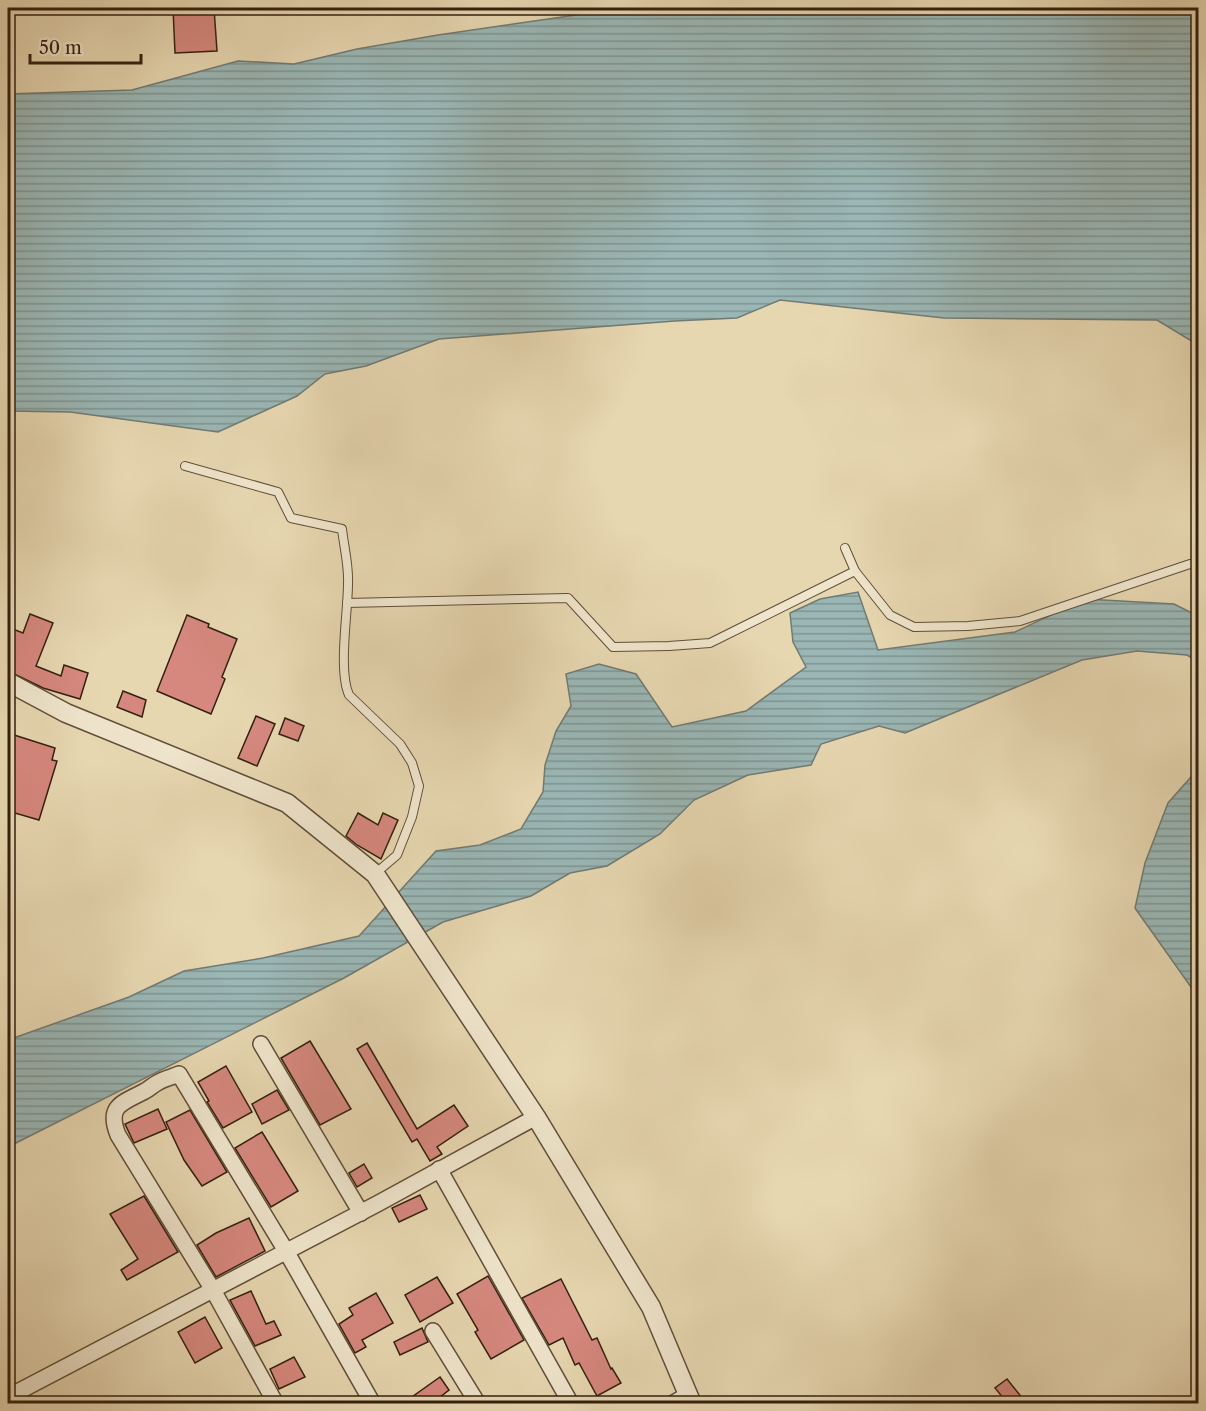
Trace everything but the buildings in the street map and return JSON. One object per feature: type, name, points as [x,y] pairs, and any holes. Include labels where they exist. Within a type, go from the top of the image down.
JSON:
[{"type":"street","points":[[8,682],[66,713],[287,803],[375,874],[536,1117],[651,1307],[691,1399],[672,1404]]},
{"type":"street","points":[[261,1044],[361,1213]]},
{"type":"street","points":[[276,1404],[213,1290],[114,1125],[114,1113],[119,1104],[179,1074],[286,1251],[373,1404]]},
{"type":"street","points":[[8,1397],[361,1213],[536,1117]]},
{"type":"street","points":[[440,1169],[571,1404]]},
{"type":"street","points":[[433,1331],[478,1404]]},
{"type":"lane","points":[[184,466],[278,492],[291,518],[342,529],[349,583],[346,603],[347,689],[350,695],[400,744],[412,763],[418,786],[412,817],[397,855],[375,874]]},
{"type":"lane","points":[[845,548],[855,571],[890,615],[914,627],[968,626],[1020,621],[1190,564]]},
{"type":"lane","points":[[346,603],[568,598],[613,647],[669,646],[710,643],[855,571]]},
{"type":"water","points":[[590,8],[1198,8],[1198,345],[1157,320],[944,318],[780,300],[737,318],[439,339],[366,366],[325,374],[297,396],[218,432],[70,412],[8,411],[8,94],[132,90],[238,61],[294,64],[357,49],[583,14]]},
{"type":"water","points":[[858,592],[878,650],[1015,632],[1085,599],[1174,604],[1198,616],[1198,662],[1187,655],[1137,651],[1082,660],[905,733],[879,726],[821,744],[811,765],[748,775],[694,800],[660,834],[607,866],[570,873],[531,896],[443,922],[344,978],[8,1147],[8,1040],[129,997],[184,971],[263,958],[359,936],[436,851],[480,845],[521,829],[543,792],[545,765],[556,731],[571,706],[566,674],[599,664],[636,674],[672,727],[746,711],[806,667],[793,642],[790,613],[820,599]]},
{"type":"water","points":[[1198,769],[1198,997],[1135,908],[1145,863],[1168,803]]}]
